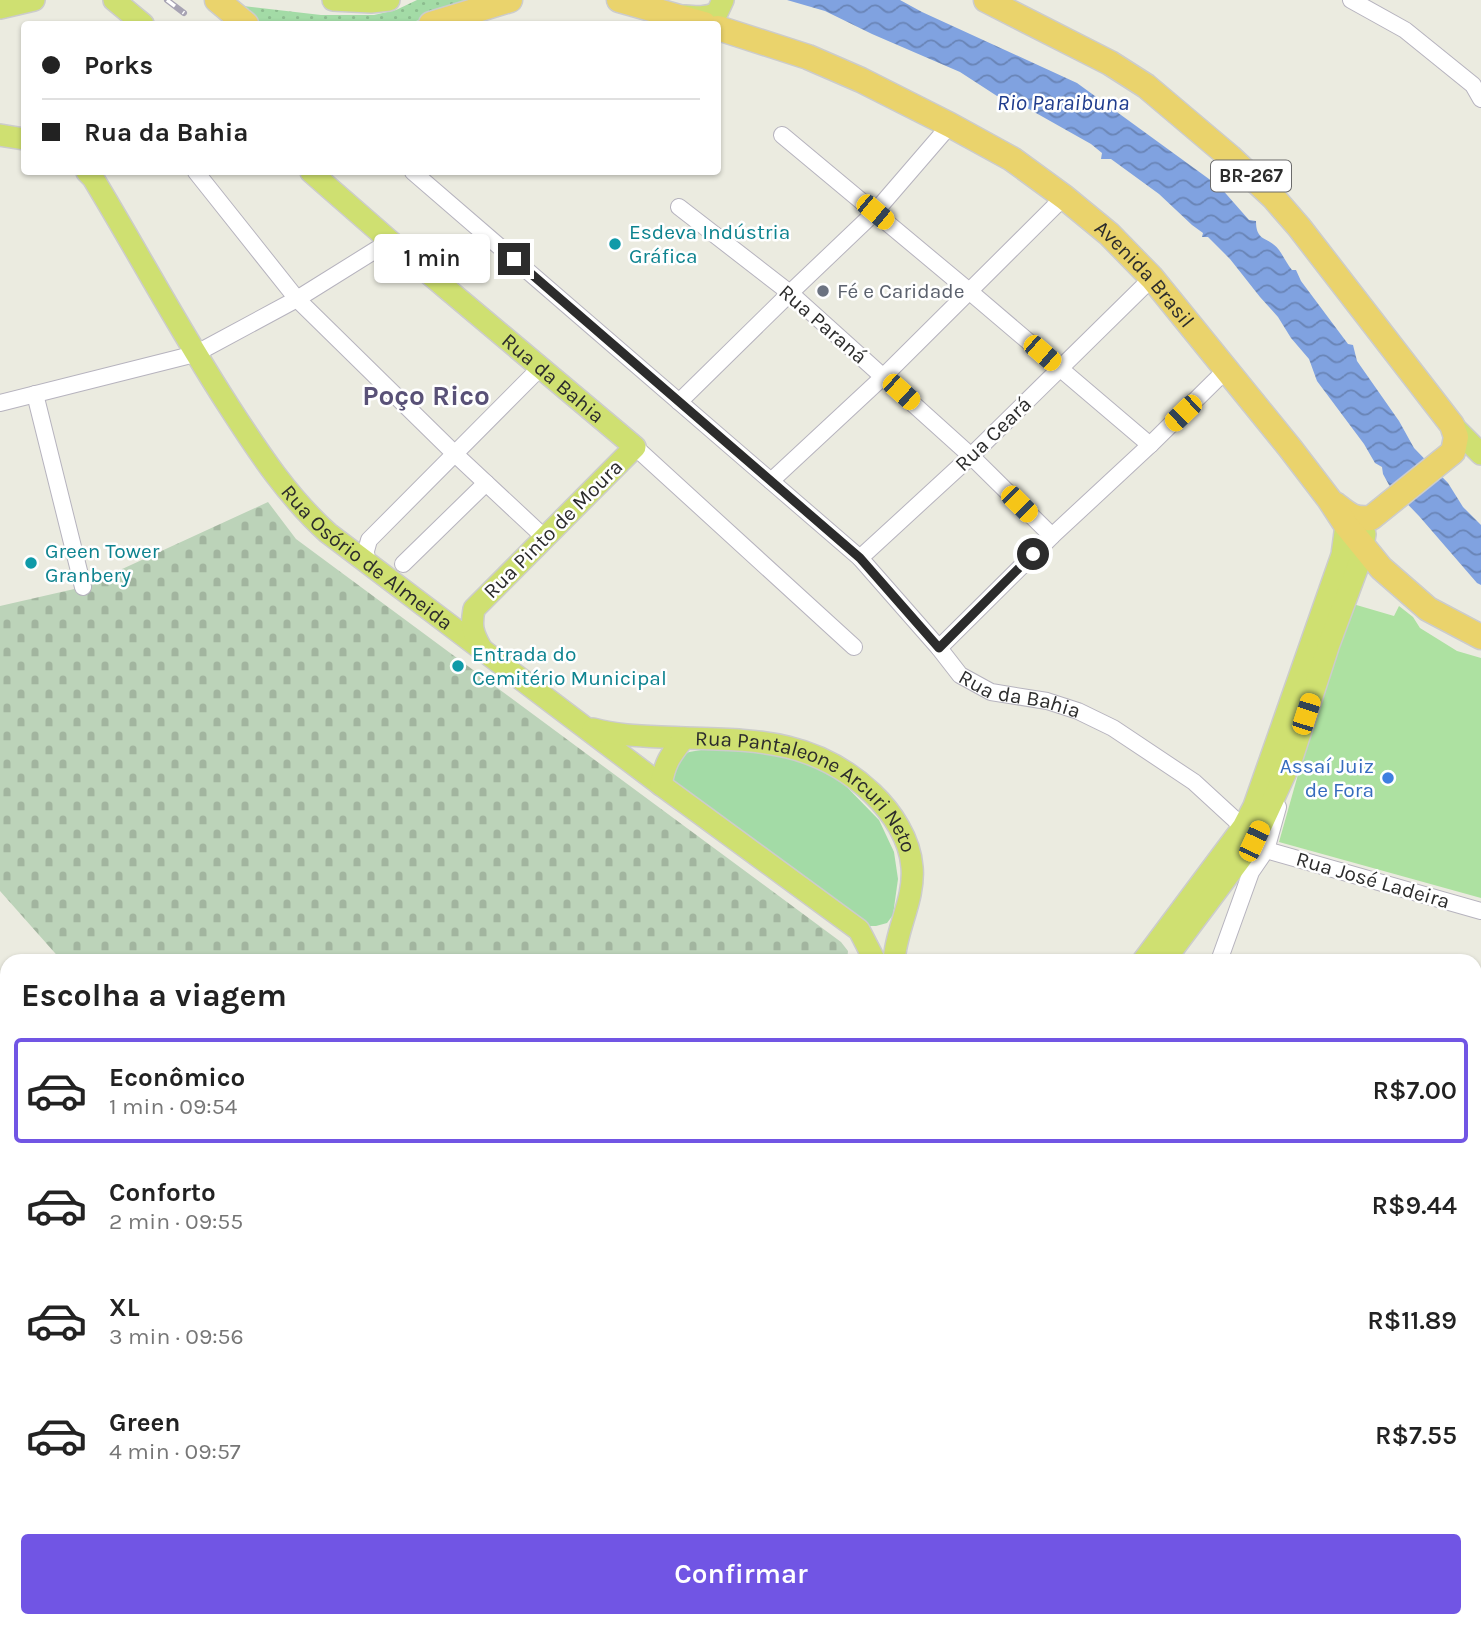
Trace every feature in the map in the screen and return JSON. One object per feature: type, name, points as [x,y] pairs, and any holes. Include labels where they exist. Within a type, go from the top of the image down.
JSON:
[{"type":"highway","points":[[217,0],[242,21]]},
{"type":"highway","points":[[440,21],[510,0]]},
{"type":"highway","points":[[619,0],[693,21]]},
{"type":"highway","name":"BR-267","points":[[986,0],[1110,63],[1137,80],[1230,157],[1273,197],[1299,227],[1452,425]]},
{"type":"highway","name":"Avenida Brasil","points":[[721,11],[808,57],[950,125],[1012,159],[1109,233],[1152,278],[1227,369],[1381,568],[1429,609],[1481,637]]},
{"type":"highway","points":[[1329,499],[1359,519],[1376,514],[1450,455],[1455,437],[1452,425]]},
{"type":"highway","points":[[1376,514],[1369,530],[1370,541],[1381,568]]},
{"type":"main road","points":[[0,8],[34,0]]},
{"type":"main road","points":[[333,0],[389,0]]},
{"type":"main road","points":[[664,13],[704,17],[721,11]]},
{"type":"main road","points":[[0,135],[21,138]]},
{"type":"main road","name":"Rua Osório de Almeida","points":[[90,175],[195,354],[260,455],[284,488],[312,519],[483,652],[853,926],[867,954]]},
{"type":"main road","name":"Rua da Bahia","points":[[314,175],[635,447]]},
{"type":"main road","points":[[1452,425],[1481,455]]},
{"type":"main road","name":"Rua Pinto de Moura","points":[[483,652],[473,634],[474,609],[635,447]]},
{"type":"main road","points":[[1450,455],[1466,450],[1481,455]]},
{"type":"main road","points":[[1254,839],[1254,806],[1321,642],[1361,558],[1367,526],[1376,514]]},
{"type":"main road","points":[[1151,954],[1175,932],[1254,839],[1291,761],[1342,555],[1346,525]]},
{"type":"main road","points":[[429,610],[453,615],[474,609]]},
{"type":"main road","name":"Rua Pantaleone Arcuri Neto","points":[[584,726],[606,733],[633,736],[743,739],[792,747],[811,753],[847,773],[866,788],[892,816],[907,846],[912,865],[912,884],[900,917],[895,954]]},
{"type":"main road","points":[[661,785],[664,766],[684,738]]},
{"type":"main road","points":[[853,926],[879,932],[900,917]]},
{"type":"main road","points":[[873,954],[900,917]]},
{"type":"main road","points":[[1167,954],[1175,932]]},
{"type":"street","points":[[1351,0],[1405,30],[1473,85],[1481,99]]},
{"type":"street","points":[[680,402],[875,212],[950,125]]},
{"type":"street","points":[[0,135],[21,132]]},
{"type":"street","points":[[782,135],[1150,445]]},
{"type":"street","points":[[198,175],[297,299],[545,538]]},
{"type":"street","name":"Rua da Bahia","points":[[416,175],[860,558],[960,675],[991,692],[1047,701],[1078,711],[1114,728],[1194,782],[1254,839]]},
{"type":"street","points":[[771,481],[884,376],[1064,197]]},
{"type":"street","name":"Rua Paraná","points":[[679,207],[790,293],[971,456],[1052,536]]},
{"type":"street","points":[[0,403],[195,354],[297,299],[390,241]]},
{"type":"street","name":"Rua Ceará","points":[[860,558],[971,456],[1152,278]]},
{"type":"street","points":[[368,563],[366,551],[369,540],[540,368]]},
{"type":"street","points":[[939,648],[1227,369]]},
{"type":"street","points":[[35,394],[83,587]]},
{"type":"street","name":"Rua da Bahia","points":[[635,447],[853,647]]},
{"type":"street","points":[[403,564],[486,483]]},
{"type":"street","points":[[1222,954],[1251,873],[1254,839]]},
{"type":"street","name":"Rua José Ladeira","points":[[1254,839],[1481,911]]},
{"type":"green space","points":[[417,0],[486,0],[416,21],[254,21],[235,5],[321,15],[374,15],[396,10]]},
{"type":"green space","points":[[268,502],[296,539],[841,942],[848,954],[56,954],[0,891],[0,606],[83,587]]},
{"type":"green space","name":"Assaí Juiz de Fora","points":[[1353,604],[1394,616],[1399,606],[1413,617],[1420,628],[1457,651],[1481,658],[1481,898],[1279,842]]},
{"type":"green space","points":[[707,749],[753,749],[816,764],[840,780],[879,820],[894,852],[898,879],[893,915],[887,923],[868,926],[671,781],[673,763],[689,752]]},
{"type":"water","name":"Rio Paraibuna","points":[[787,0],[900,0],[1077,83],[1220,187],[1249,220],[1256,221],[1258,233],[1279,250],[1292,270],[1296,270],[1301,281],[1348,344],[1353,345],[1357,361],[1399,421],[1414,448],[1448,483],[1463,507],[1481,525],[1481,585],[1389,485],[1382,467],[1375,463],[1317,381],[1309,359],[1278,317],[1230,259],[1208,237],[1202,237],[1203,233],[1159,194],[1111,159],[1101,159],[1102,153],[1091,144],[1006,96],[997,96],[960,72],[825,11]]},
{"type":"railway","points":[[167,0],[184,13]]},
{"type":"place","name":"Esdeva Indústria Gráfica","points":[[615,244]]},
{"type":"place","name":"Fé e Caridade","points":[[823,291]]},
{"type":"place","name":"Green Tower Granbery","points":[[31,563]]},
{"type":"place","name":"Entrada do Cemitério Municipal","points":[[458,666]]},
{"type":"place","name":"Assaí Juiz de Fora","points":[[1388,778]]},
{"type":"district","name":"Poço Rico","points":[[426,395]]},
{"type":"route","points":[[514,259],[860,558],[939,648],[1033,554]]}]
